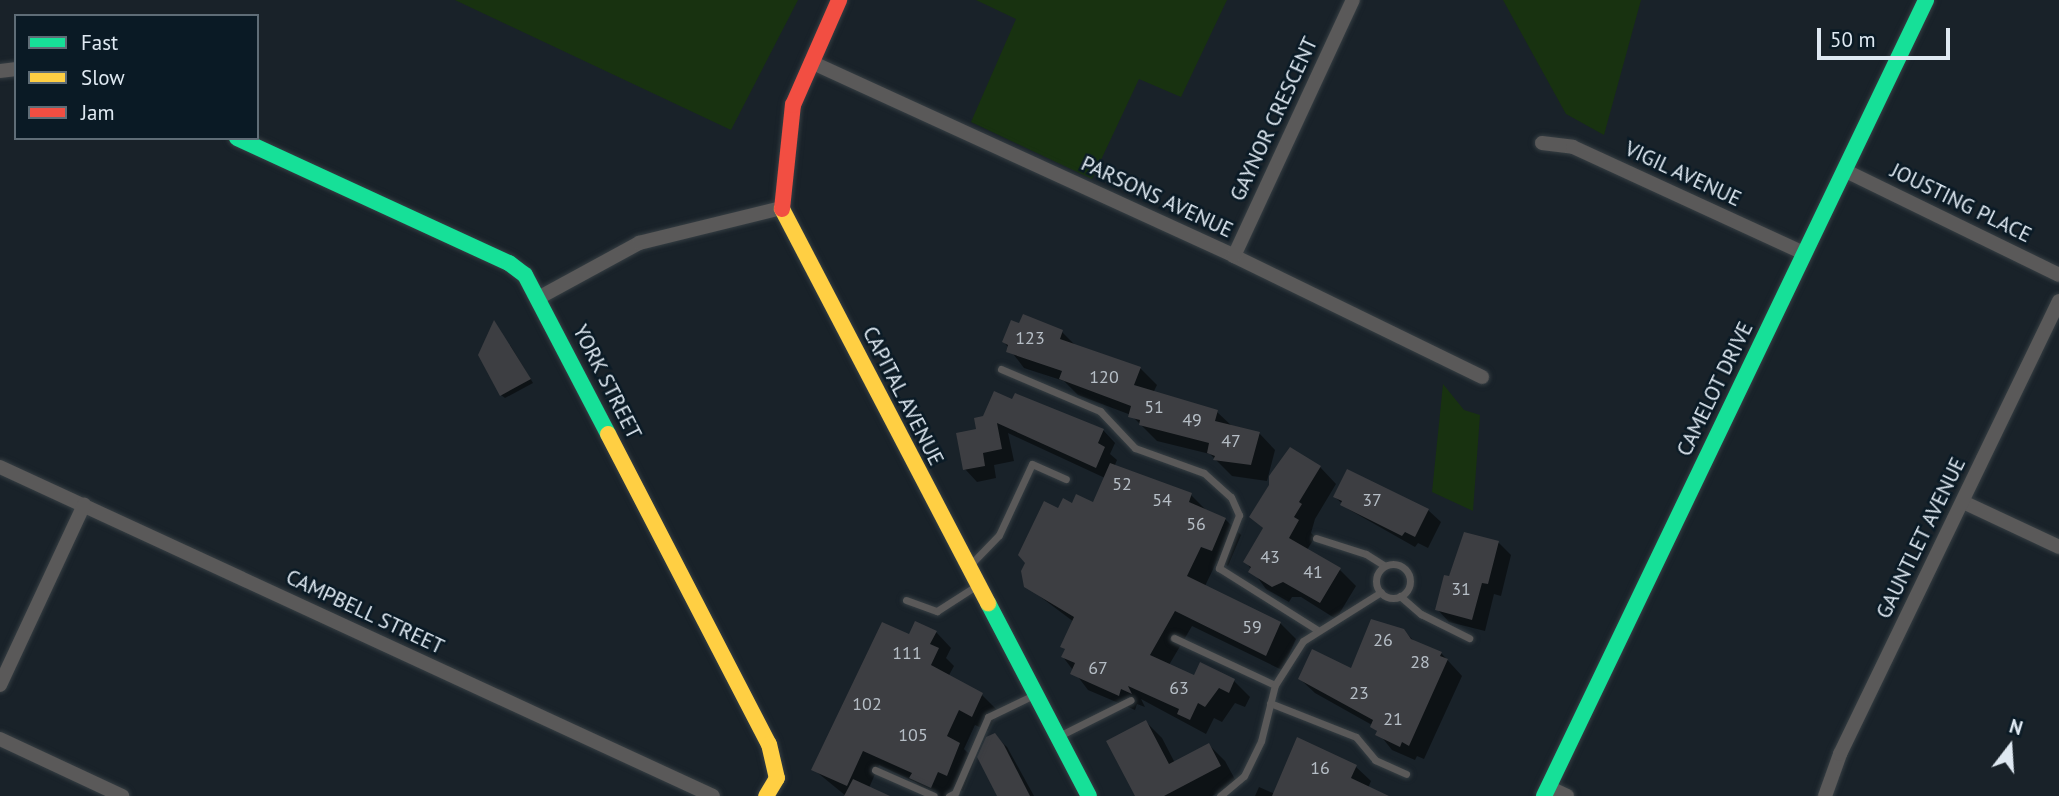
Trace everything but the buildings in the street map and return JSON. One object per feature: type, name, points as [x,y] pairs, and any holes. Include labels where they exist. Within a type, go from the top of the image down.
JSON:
[{"type":"street","points":[[540,297],[649,239],[782,208],[793,105],[839,0]]},
{"type":"street","name":"GAYNOR CRESCENT","points":[[1234,256],[1353,0]]},
{"type":"street","name":"CAMELOT DRIVE","points":[[1546,792],[1926,0]]},
{"type":"street","name":"PARSONS AVENUE","points":[[811,62],[1234,256],[1482,377]]},
{"type":"street","name":"YORK STREET","points":[[241,140],[509,262],[525,275],[540,297],[769,744],[777,778],[766,796]]},
{"type":"street","name":"VIGIL AVENUE","points":[[1542,143],[1573,147],[1803,253]]},
{"type":"street","name":"JOUSTING PLACE","points":[[1844,170],[2059,275]]},
{"type":"street","name":"CAPITAL AVENUE","points":[[782,208],[1088,796]]},
{"type":"street","name":"GAUNTLET AVENUE","points":[[1825,796],[1840,754],[2059,301]]},
{"type":"street","name":"CAMPBELL STREET","points":[[0,467],[713,796]]},
{"type":"street","points":[[1963,502],[2059,547]]},
{"type":"street","points":[[0,685],[84,505]]},
{"type":"street","points":[[0,739],[122,796]]},
{"type":"street","points":[[1546,792],[1567,796]]},
{"type":"lane","points":[[1000,369],[1100,411],[1135,448],[1204,473],[1231,497],[1239,516],[1219,568],[1316,629]]},
{"type":"lane","points":[[967,567],[999,535],[1032,464],[1066,479]]},
{"type":"lane","points":[[1316,538],[1367,554],[1385,566],[1398,565],[1409,574],[1408,588],[1399,596]]},
{"type":"lane","points":[[1381,592],[1376,580],[1385,566]]},
{"type":"lane","points":[[906,600],[937,611],[977,586]]},
{"type":"lane","points":[[1223,795],[1244,776],[1261,741],[1275,685],[1291,657],[1316,629],[1381,592],[1399,596],[1421,614],[1469,638]]},
{"type":"lane","points":[[1174,638],[1275,685]]},
{"type":"lane","points":[[954,795],[988,717],[1035,694]]},
{"type":"lane","points":[[1057,737],[1131,701]]},
{"type":"lane","points":[[1270,703],[1356,737],[1375,760],[1406,774]]},
{"type":"lane","points":[[875,770],[934,796]]},
{"type":"green space","points":[[455,0],[798,0],[731,130]]},
{"type":"green space","points":[[976,0],[1227,0],[1181,97],[1139,79],[1092,179],[971,122],[1016,19]]},
{"type":"green space","points":[[1503,0],[1641,0],[1604,135],[1566,114]]},
{"type":"green space","points":[[1443,384],[1464,410],[1480,415],[1473,511],[1432,492]]},
{"type":"traffic: fast","points":[[1544,796],[1926,0]]},
{"type":"traffic: fast","points":[[241,140],[509,263],[525,275],[608,434]]},
{"type":"traffic: fast","points":[[988,603],[1089,796]]},
{"type":"traffic: slow","points":[[782,209],[988,603]]},
{"type":"traffic: slow","points":[[608,434],[769,744],[777,778],[766,796]]},
{"type":"traffic: jam","points":[[782,209],[793,105],[839,0]]}]
